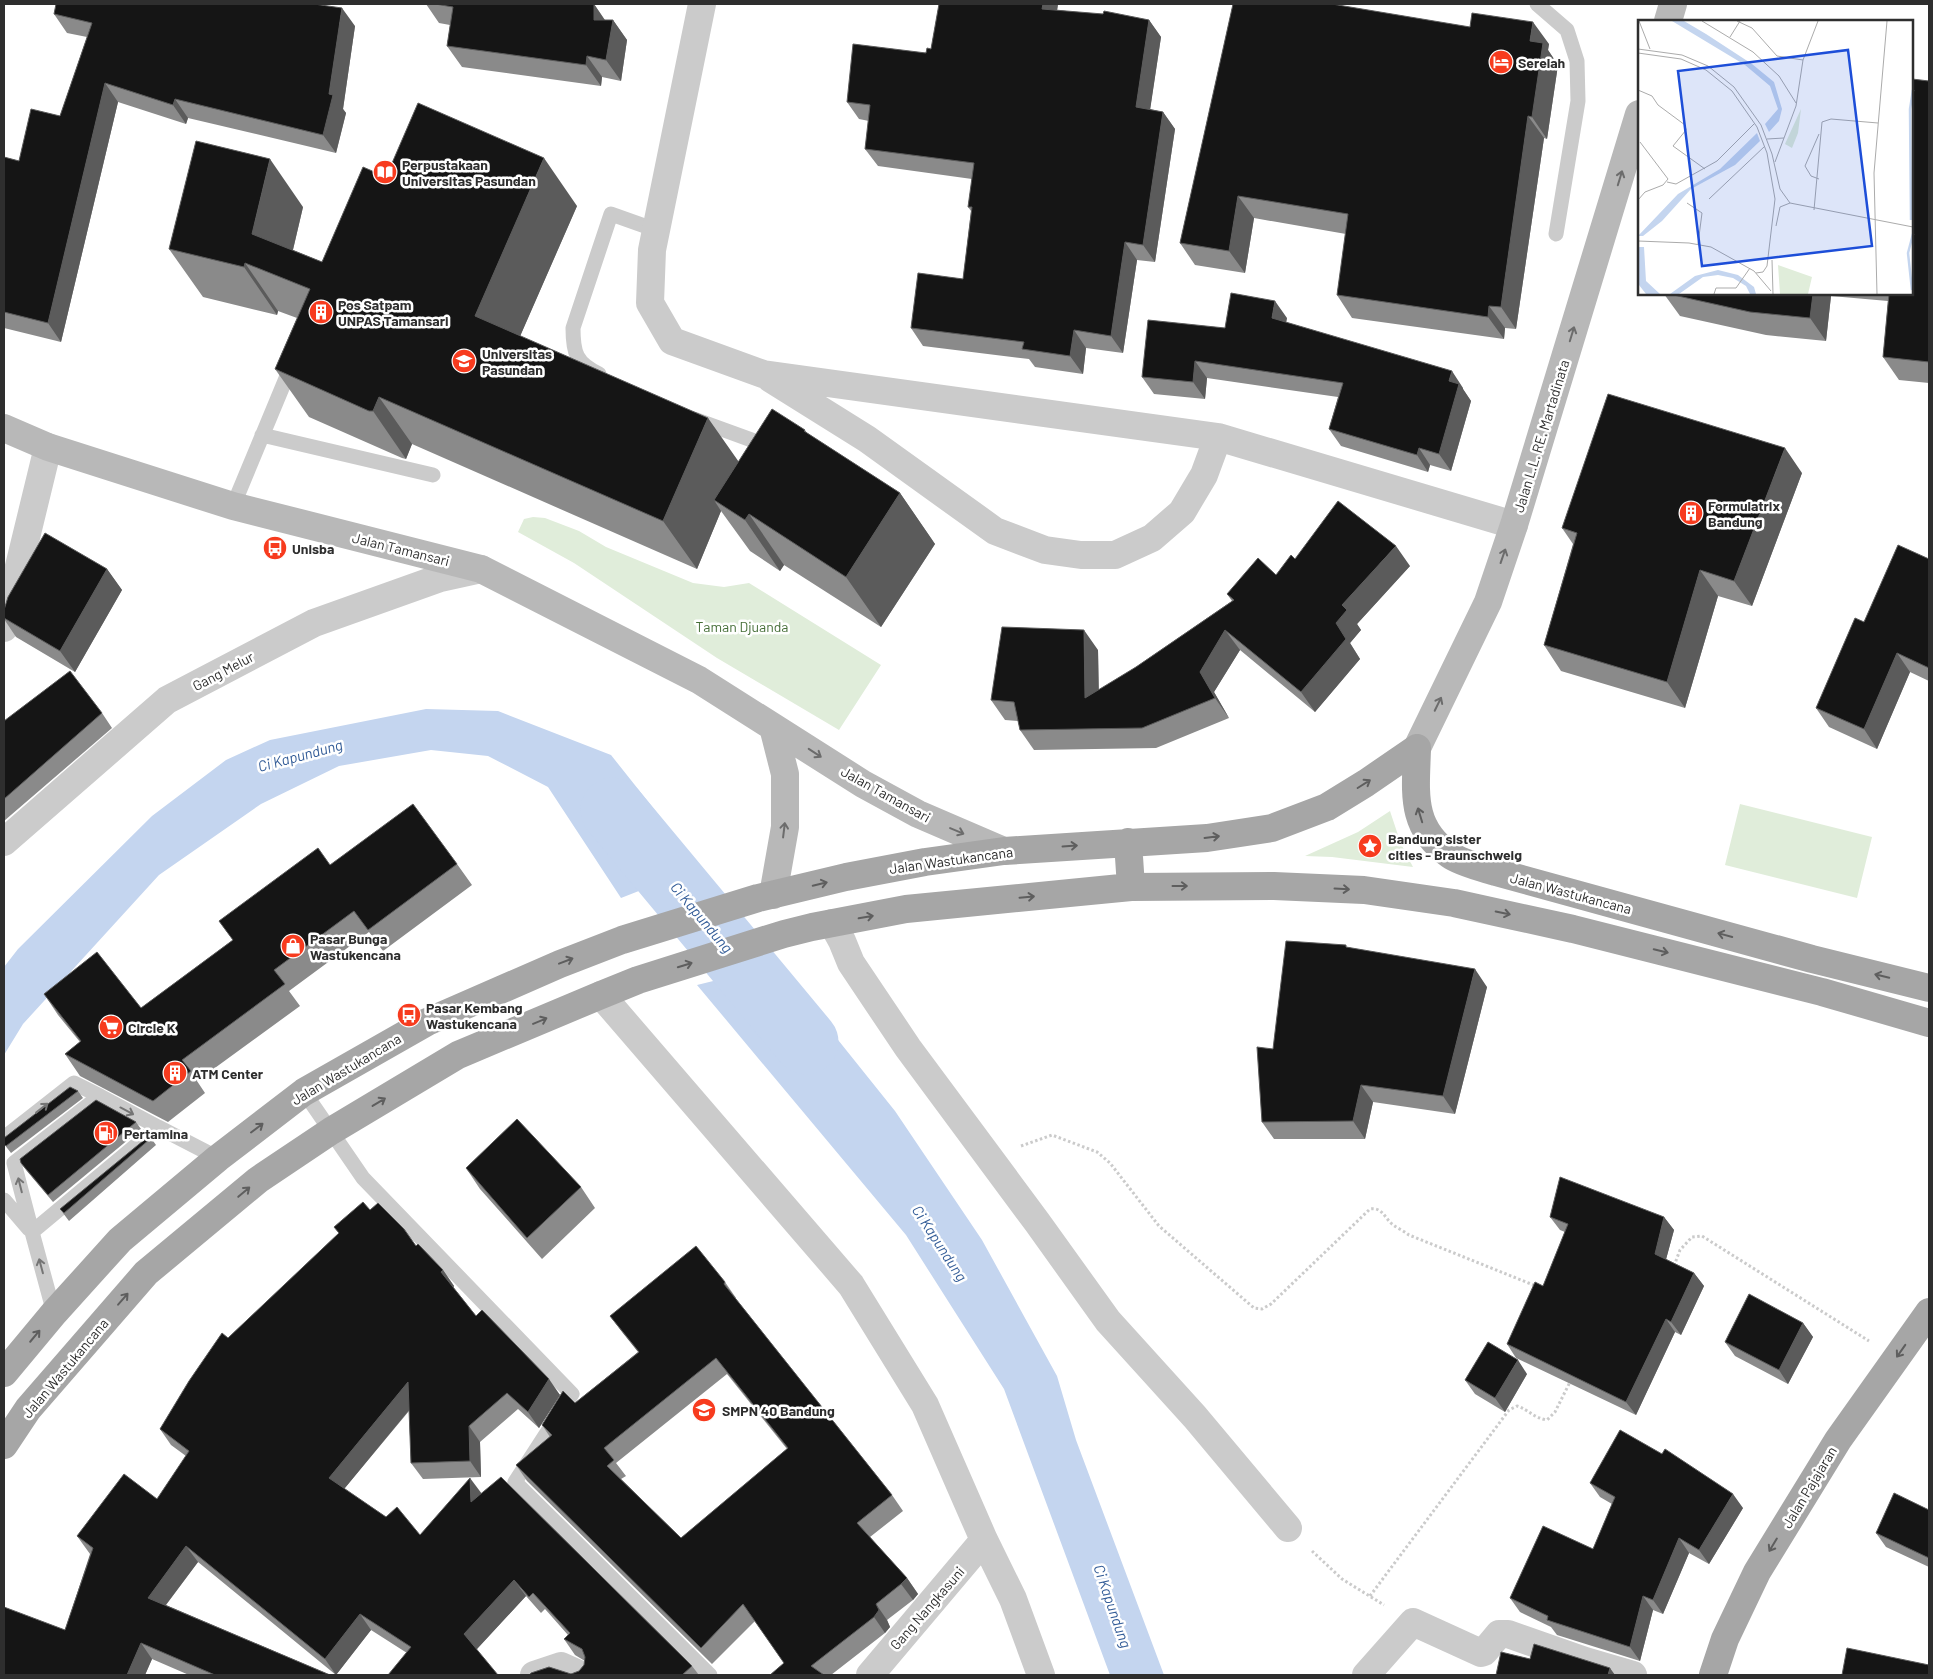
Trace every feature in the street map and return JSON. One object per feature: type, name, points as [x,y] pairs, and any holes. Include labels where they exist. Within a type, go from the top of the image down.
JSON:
[{"type":"main road","points":[[1668,20],[1673,4]]},
{"type":"main road","name":"Jalan L.L. RE. Martadinata","points":[[1417,748],[1488,602],[1514,525],[1638,117]]},
{"type":"main road","name":"Jalan Tamansari","points":[[4,428],[48,447],[233,506],[481,569],[698,680],[863,784],[918,814],[1004,851]]},
{"type":"main road","points":[[766,897],[785,827],[784,774],[774,727]]},
{"type":"main road","name":"Jalan Wastukancana","points":[[4,1373],[54,1313],[120,1240],[218,1158],[304,1092],[427,1022],[560,964],[622,940],[766,897],[846,877],[908,865],[1004,851],[1207,838],[1272,828],[1326,807],[1366,783],[1417,748]]},
{"type":"main road","name":"Jalan Wastukancana","points":[[1417,748],[1416,789],[1418,815],[1427,833],[1450,855],[1496,872],[1812,959],[1929,988]]},
{"type":"main road","points":[[1128,842],[1131,886]]},
{"type":"main road","name":"Jalan Wastukancana","points":[[4,1445],[28,1409],[146,1273],[258,1180],[330,1131],[458,1055],[601,994],[638,980],[784,934],[832,923],[906,909],[1131,886],[1274,886],[1364,890],[1454,903],[1573,929],[1822,992],[1929,1022]]},
{"type":"main road","points":[[159,1208],[186,1240]]},
{"type":"main road","name":"Jalan Pajajaran","points":[[1713,1675],[1725,1639],[1757,1572],[1838,1440],[1929,1312]]},
{"type":"street","points":[[702,4],[652,250],[650,303],[672,341],[763,374],[1218,438],[1514,525]]},
{"type":"street","points":[[763,374],[867,440],[995,531],[1045,550],[1081,555],[1114,555],[1152,538],[1182,512],[1204,475],[1218,438]]},
{"type":"street","points":[[4,628],[48,447]]},
{"type":"street","name":"Gang Melur","points":[[4,842],[168,700],[314,623],[440,578],[481,569]]},
{"type":"street","points":[[832,923],[852,963],[908,1048],[1108,1321],[1195,1417],[1288,1528]]},
{"type":"street","points":[[601,994],[851,1286],[925,1405],[984,1540],[1013,1599],[1041,1675]]},
{"type":"street","name":"Gang Nangkasuni","points":[[870,1675],[984,1540]]},
{"type":"street","points":[[1366,1675],[1413,1622],[1481,1653],[1499,1634],[1508,1634],[1585,1661],[1633,1675]]},
{"type":"street","points":[[534,1675],[561,1666],[581,1675]]},
{"type":"lane","points":[[1537,4],[1567,30],[1577,61],[1578,101],[1556,234]]},
{"type":"lane","points":[[610,379],[585,367],[573,348],[573,328],[611,214],[656,230]]},
{"type":"lane","points":[[233,506],[298,350]]},
{"type":"lane","points":[[678,413],[789,454]]},
{"type":"lane","points":[[262,436],[433,475]]},
{"type":"lane","points":[[4,1138],[74,1082],[218,1158]]},
{"type":"lane","points":[[304,1092],[363,1178],[572,1394],[515,1482],[710,1675]]},
{"type":"lane","points":[[54,1313],[14,1163],[100,1096]]},
{"type":"lane","points":[[32,1232],[158,1127]]},
{"type":"lane","points":[[4,1200],[32,1232]]},
{"type":"path","points":[[989,1158],[1052,1135],[1097,1152],[1110,1163],[1159,1226],[1254,1308],[1262,1310],[1272,1304],[1370,1208],[1380,1210],[1391,1223],[1409,1235],[1538,1286]]},
{"type":"path","points":[[1670,1274],[1680,1250],[1692,1237],[1702,1236],[1896,1358]]},
{"type":"path","points":[[1370,1596],[1509,1410],[1518,1406],[1537,1418],[1547,1420],[1555,1412],[1572,1378]]},
{"type":"path","points":[[1288,1528],[1342,1579],[1413,1622]]},
{"type":"green space","name":"Taman Djuanda","points":[[533,517],[545,518],[579,531],[606,547],[693,583],[724,587],[749,583],[881,665],[839,730],[717,658],[574,563],[518,532],[524,519]]},
{"type":"green space","points":[[1740,804],[1872,837],[1857,898],[1725,865]]},
{"type":"green space","points":[[1390,811],[1401,844],[1413,867],[1332,857],[1305,856],[1358,832]]},
{"type":"water","points":[[426,709],[498,711],[611,755],[700,867],[621,898],[548,787],[488,756],[431,750],[339,766],[261,804],[159,875],[23,1024],[4,1055],[4,967],[18,949],[152,816],[226,760],[270,740]]},
{"type":"water","points":[[778,965],[895,1111],[982,1240],[1057,1376],[1076,1440],[1164,1675],[1110,1675],[1004,1389],[906,1235],[697,985]]},
{"type":"building","points":[[56,4],[314,4],[342,8],[329,94],[333,95],[323,135],[175,99],[173,105],[105,83],[48,323],[4,312],[4,157],[19,161],[31,109],[60,116],[92,23],[54,14]]},
{"type":"building","points":[[435,4],[594,4],[594,20],[613,20],[606,60],[587,56],[586,65],[447,46],[453,7]]},
{"type":"building","points":[[939,4],[1043,4],[1042,9],[1103,14],[1104,11],[1149,20],[1136,107],[1163,112],[1143,245],[1125,242],[1111,336],[1074,330],[1070,356],[1022,349],[1024,342],[911,328],[918,273],[963,279],[972,207],[968,207],[974,163],[865,149],[870,105],[847,102],[853,44],[926,53],[927,48],[931,49]]},
{"type":"building","points":[[1233,4],[1332,4],[1470,27],[1472,13],[1533,22],[1530,41],[1543,43],[1532,117],[1528,116],[1501,307],[1489,306],[1488,317],[1337,295],[1348,214],[1238,196],[1229,251],[1180,243]]},
{"type":"building","points":[[1913,79],[1929,81],[1929,362],[1883,357],[1889,295],[1913,295]]},
{"type":"building","points":[[418,103],[544,158],[475,316],[708,418],[663,521],[379,397],[373,411],[369,411],[275,369],[310,289],[245,263],[244,267],[169,249],[196,141],[270,159],[252,234],[322,262],[363,167],[386,177]]},
{"type":"building","points":[[1231,293],[1275,301],[1272,318],[1452,371],[1449,381],[1459,384],[1439,454],[1419,448],[1417,455],[1329,429],[1343,383],[1195,361],[1193,382],[1142,377],[1148,320],[1225,328]]},
{"type":"building","points":[[1674,295],[1813,295],[1810,318],[1750,312]]},
{"type":"building","points":[[1608,394],[1785,448],[1734,581],[1700,570],[1667,682],[1544,645],[1577,533],[1562,528]]},
{"type":"building","points":[[772,409],[900,493],[846,577],[749,514],[745,520],[714,500]]},
{"type":"building","points":[[1338,501],[1396,546],[1342,605],[1347,610],[1336,623],[1346,639],[1301,692],[1225,630],[1200,672],[1215,698],[1142,728],[1020,730],[1014,702],[991,700],[1002,627],[1084,630],[1085,698],[1136,667],[1234,600],[1227,594],[1258,558],[1276,575],[1291,555],[1295,559]]},
{"type":"building","points":[[45,533],[107,569],[60,651],[4,618],[8,597]]},
{"type":"building","points":[[1898,545],[1929,559],[1929,668],[1897,653],[1864,729],[1816,708],[1855,618],[1864,622]]},
{"type":"building","points":[[70,671],[102,713],[4,799],[4,721]]},
{"type":"building","points":[[413,804],[457,864],[368,930],[354,911],[274,970],[285,984],[182,1060],[191,1071],[153,1101],[65,1054],[81,1041],[44,994],[97,952],[141,1008],[233,940],[219,921],[318,848],[330,865]]},
{"type":"building","points":[[1286,941],[1346,945],[1346,947],[1475,969],[1443,1096],[1361,1085],[1353,1121],[1262,1122],[1257,1047],[1273,1049]]},
{"type":"building","points":[[70,1087],[78,1091],[6,1146],[4,1144],[4,1138]]},
{"type":"building","points":[[96,1100],[136,1122],[48,1195],[21,1163],[20,1159]]},
{"type":"building","points":[[517,1119],[581,1187],[527,1238],[466,1168]]},
{"type":"building","points":[[149,1136],[151,1138],[64,1213],[60,1209]]},
{"type":"building","points":[[1560,1177],[1664,1217],[1655,1254],[1694,1273],[1671,1322],[1666,1319],[1626,1402],[1507,1344],[1535,1282],[1543,1286],[1568,1224],[1550,1217]]},
{"type":"building","points":[[363,1202],[370,1210],[378,1203],[404,1229],[416,1246],[418,1244],[443,1270],[441,1272],[476,1316],[482,1310],[549,1379],[528,1412],[507,1393],[469,1426],[470,1461],[411,1463],[408,1382],[329,1478],[386,1517],[397,1507],[420,1535],[470,1478],[471,1502],[501,1477],[692,1666],[682,1675],[529,1675],[549,1667],[571,1674],[579,1671],[584,1665],[585,1657],[582,1649],[564,1639],[570,1633],[533,1593],[529,1597],[514,1580],[464,1634],[498,1675],[388,1675],[411,1647],[360,1614],[325,1659],[186,1546],[148,1598],[330,1675],[215,1675],[141,1643],[127,1675],[4,1675],[4,1607],[65,1630],[93,1548],[77,1536],[124,1474],[157,1499],[189,1451],[160,1429],[189,1381],[222,1333],[228,1338],[339,1233],[334,1227]]},
{"type":"building","name":"SMPN 40 Bandung","points":[[696,1246],[725,1282],[724,1284],[892,1495],[857,1523],[907,1578],[876,1604],[879,1610],[874,1617],[811,1666],[824,1675],[770,1675],[784,1663],[743,1604],[701,1648],[516,1465],[552,1435],[542,1425],[563,1391],[575,1403],[639,1352],[610,1316]],"holes":[[[716,1358],[788,1448],[681,1538],[607,1466],[614,1460],[604,1448]]]},
{"type":"building","points":[[1749,1294],[1803,1323],[1779,1370],[1725,1342]]},
{"type":"building","points":[[1488,1342],[1518,1360],[1495,1398],[1465,1380]]},
{"type":"building","points":[[1620,1430],[1662,1454],[1665,1449],[1733,1494],[1699,1550],[1679,1538],[1653,1600],[1643,1596],[1630,1647],[1547,1620],[1548,1616],[1510,1598],[1543,1526],[1593,1549],[1615,1497],[1590,1483]]},
{"type":"building","points":[[1894,1493],[1929,1510],[1929,1558],[1876,1533]]},
{"type":"building","points":[[1534,1644],[1610,1668],[1608,1675],[1496,1675],[1501,1652],[1530,1659]]},
{"type":"building","points":[[1847,1648],[1929,1665],[1929,1675],[1842,1675]]},
{"type":"waterway","name":"Ci Kapundung","points":[[613,810],[806,1042]]},
{"type":"place","name":"Serelah","points":[[1501,62]]},
{"type":"place","name":"Perpustakaan Universitas Pasundan","points":[[385,172]]},
{"type":"place","name":"Pos Satpam UNPAS Tamansari","points":[[321,312]]},
{"type":"place","name":"Universitas Pasundan","points":[[464,361]]},
{"type":"place","name":"Formulatrix Bandung","points":[[1691,513]]},
{"type":"place","name":"Unisba","points":[[275,548]]},
{"type":"place","name":"Bandung sister cities - Braunschweig","points":[[1370,846]]},
{"type":"place","name":"Pasar Bunga Wastukencana","points":[[293,946]]},
{"type":"place","name":"Pasar Kembang Wastukencana","points":[[409,1015]]},
{"type":"place","name":"Circle K","points":[[111,1027]]},
{"type":"place","name":"ATM Center","points":[[175,1073]]},
{"type":"place","name":"Pertamina","points":[[106,1133]]},
{"type":"place","name":"SMPN 40 Bandung","points":[[704,1410]]}]
